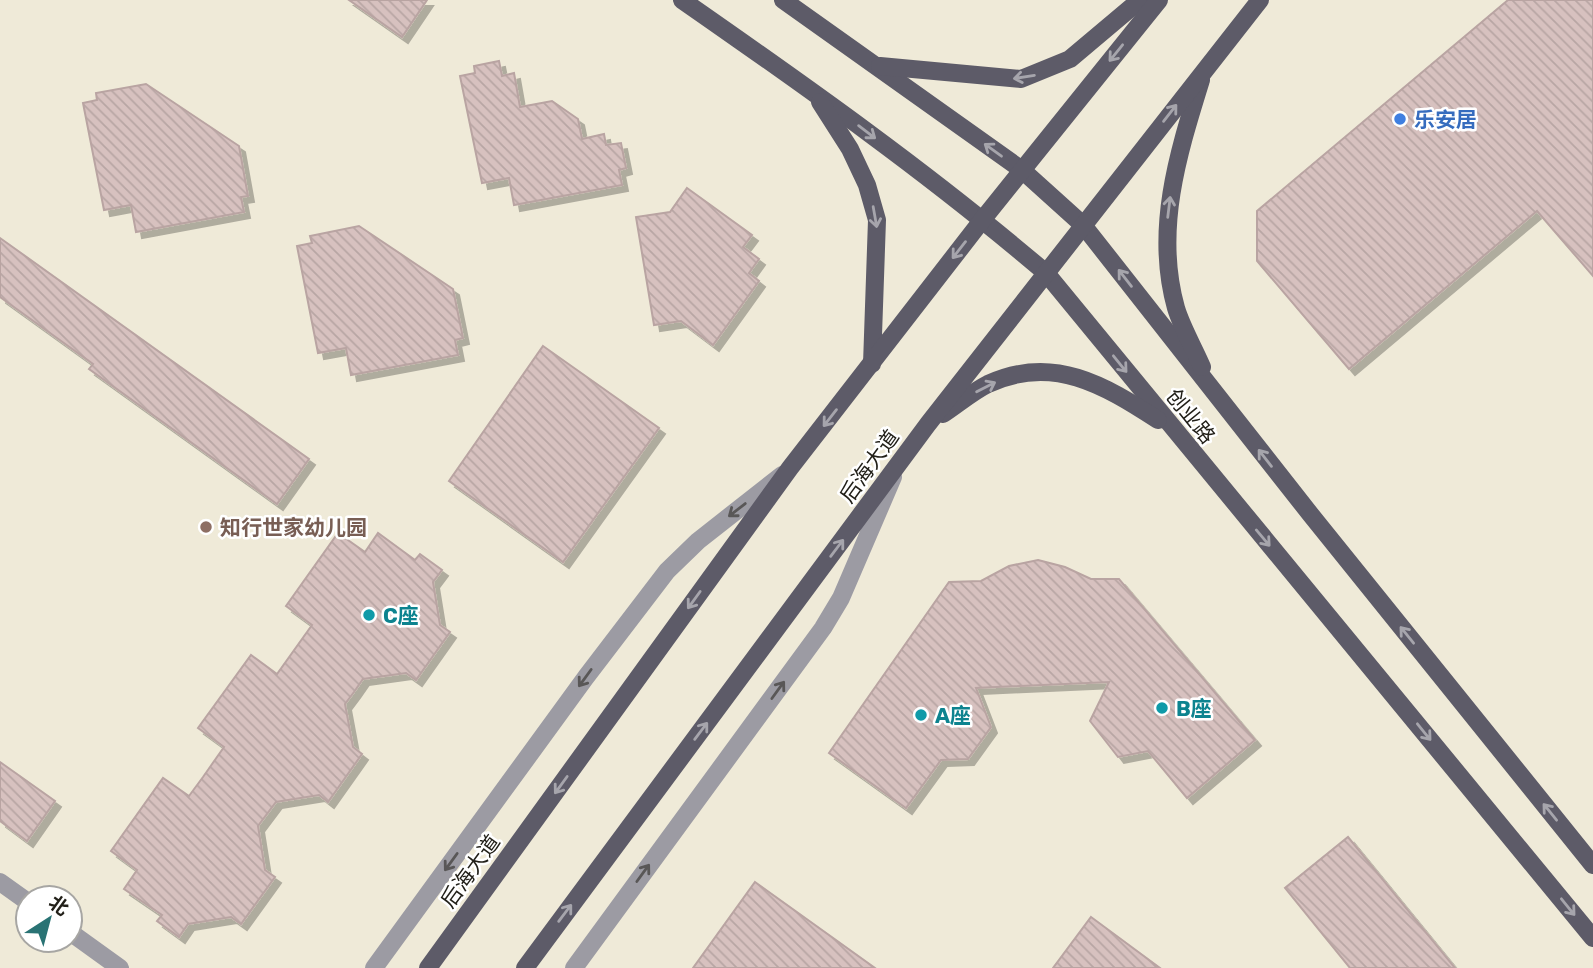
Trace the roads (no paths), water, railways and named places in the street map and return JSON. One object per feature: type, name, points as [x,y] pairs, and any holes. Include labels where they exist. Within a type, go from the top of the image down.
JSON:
[{"type":"main road","name":"创业路","points":[[682,0],[813,91],[983,219],[1046,273],[1593,938]]},
{"type":"main road","name":"创业路","points":[[783,0],[1022,170],[1083,225],[1593,865]]},
{"type":"main road","points":[[879,66],[1021,79],[1070,59],[1140,0]]},
{"type":"main road","name":"后海大道","points":[[428,968],[790,468],[983,219],[1159,0]]},
{"type":"main road","name":"后海大道","points":[[525,968],[928,424],[1260,0]]},
{"type":"main road","points":[[1245,18],[1268,0]]},
{"type":"main road","points":[[1205,67],[1175,162],[1167,221],[1168,257],[1176,307],[1212,390]]},
{"type":"main road","points":[[813,91],[850,149],[867,185],[877,220],[872,364]]},
{"type":"main road","points":[[928,424],[987,385],[1042,371],[1072,375],[1109,388],[1172,429]]},
{"type":"street","points":[[574,968],[823,628],[841,598],[897,467]]},
{"type":"street","points":[[374,968],[667,571],[698,541],[790,468]]},
{"type":"street","points":[[84,942],[120,968]]},
{"type":"place","name":"乐安居","points":[[1400,119]]},
{"type":"place","name":"知行世家幼儿园","points":[[206,527]]},
{"type":"place","name":"C座","points":[[369,615]]},
{"type":"place","name":"B座","points":[[1162,708]]},
{"type":"place","name":"A座","points":[[921,715]]}]
